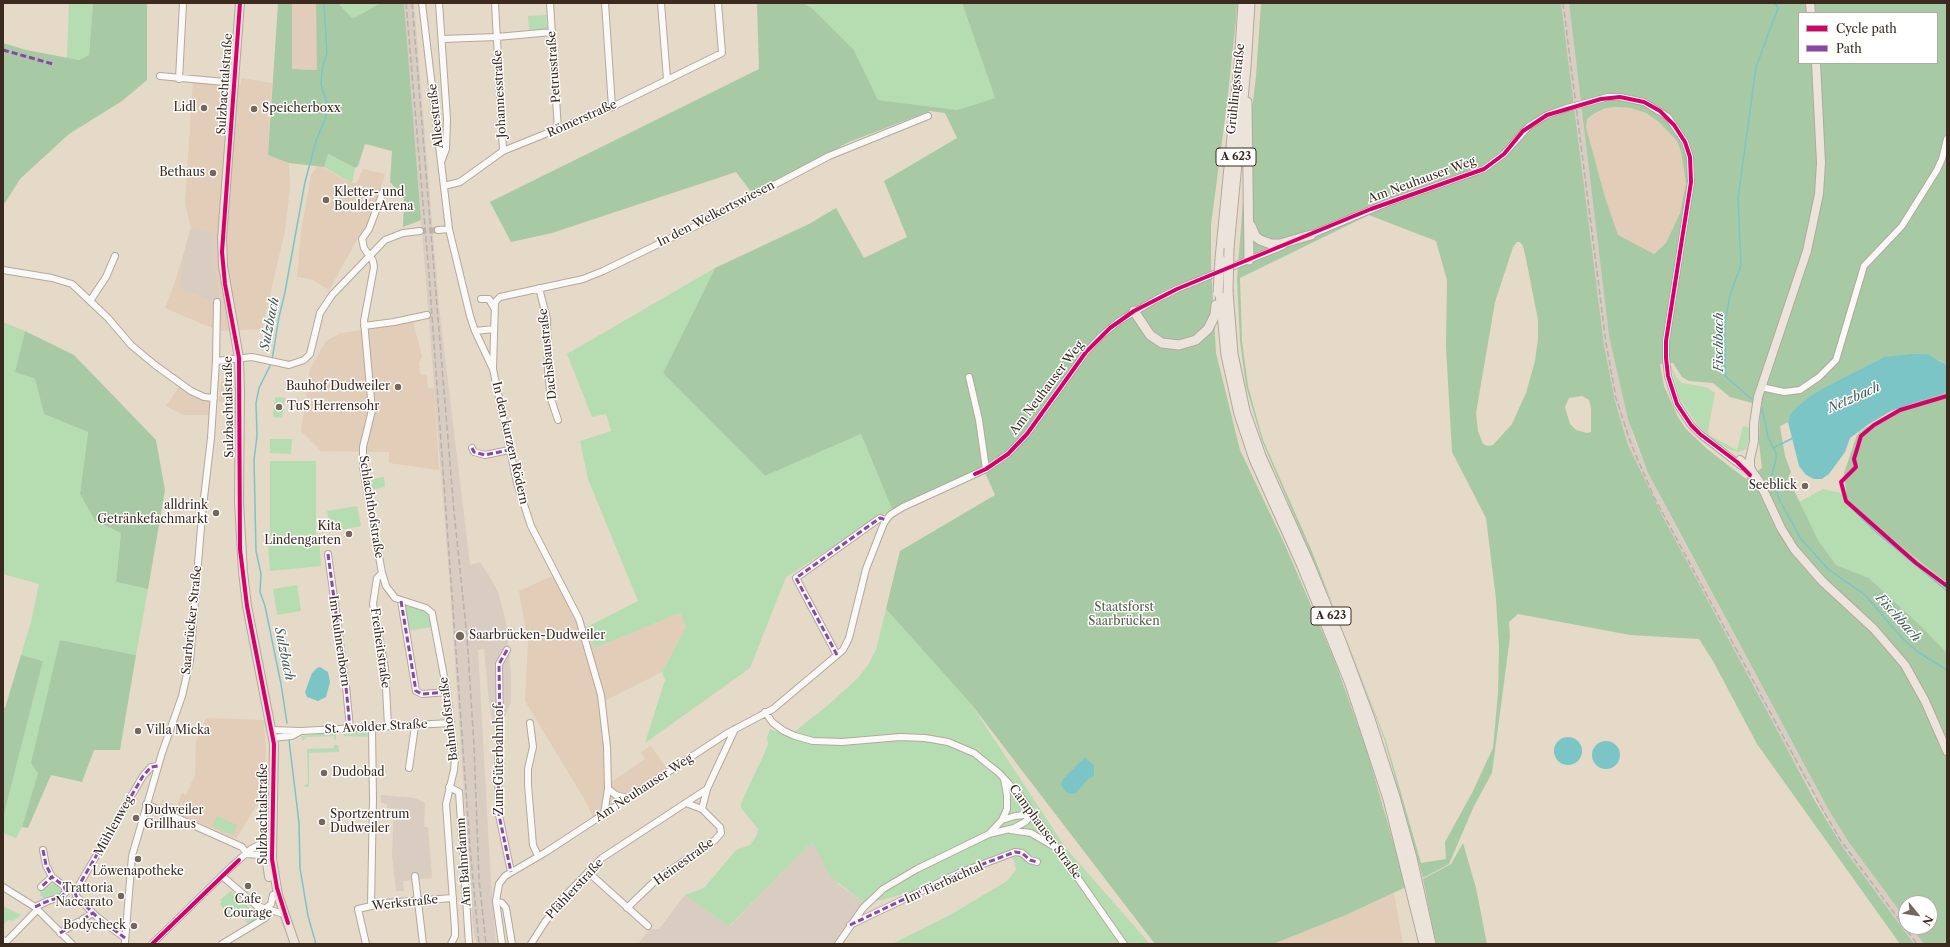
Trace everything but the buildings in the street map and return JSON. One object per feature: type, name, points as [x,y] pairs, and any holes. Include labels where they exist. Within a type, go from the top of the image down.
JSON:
[{"type":"highway","name":"Grühlingsstraße","points":[[1225,248],[1243,3]]},
{"type":"highway","name":"A 623","points":[[1250,3],[1246,67],[1225,248],[1222,293],[1233,354],[1245,411],[1261,456],[1309,563],[1341,640],[1369,716],[1395,796],[1412,858],[1431,944]]},
{"type":"highway","points":[[1246,67],[1250,219],[1248,260]]},
{"type":"highway","points":[[1250,219],[1255,236],[1260,240],[1271,244],[1280,244],[1311,235]]},
{"type":"highway","name":"A 623","points":[[1225,248],[1220,259],[1226,355],[1238,414],[1254,458],[1302,566],[1352,690],[1388,799],[1424,944]]},
{"type":"highway","points":[[1134,311],[1150,335],[1162,342],[1179,345],[1196,340],[1208,329],[1215,315],[1222,293]]},
{"type":"main road","name":"Sulzbachtalstraße","points":[[240,3],[222,252],[225,284],[239,358],[240,549],[247,606],[266,693],[271,738],[266,850],[270,861],[276,895],[295,944]]},
{"type":"main road","points":[[1742,462],[1754,441],[1753,435],[1758,397],[1807,251],[1816,216],[1821,163],[1816,64]]},
{"type":"main road","points":[[1742,462],[1750,467],[1762,488],[1780,528],[1801,558],[1822,581],[1874,629],[1905,665],[1925,700],[1947,751]]},
{"type":"main road","points":[[1742,462],[1762,488]]},
{"type":"main road","name":"Sulzbachtalstraße","points":[[266,850],[274,744],[271,738]]},
{"type":"street","points":[[179,79],[183,3]]},
{"type":"street","name":"Alleestraße","points":[[422,3],[449,229]]},
{"type":"street","points":[[439,3],[447,136],[446,148],[441,163]]},
{"type":"street","name":"Johannesstraße","points":[[495,3],[504,151]]},
{"type":"street","name":"Petrusstraße","points":[[550,3],[558,130]]},
{"type":"street","points":[[605,3],[612,107]]},
{"type":"street","points":[[661,3],[667,79]]},
{"type":"street","name":"Römerstraße","points":[[444,186],[460,182],[504,151],[612,107],[722,53],[718,3]]},
{"type":"street","name":"Johannesstraße","points":[[497,37],[552,32]]},
{"type":"street","points":[[442,39],[497,37]]},
{"type":"street","points":[[160,76],[179,79],[235,83]]},
{"type":"street","name":"Am Neuhauser Weg","points":[[502,944],[496,901],[499,884],[511,872],[735,729],[783,702],[838,655],[846,645],[849,638],[866,569],[886,520],[896,511],[986,469],[1008,454],[1027,434],[1086,352],[1110,328],[1134,311],[1177,289],[1387,203],[1484,169],[1498,159],[1529,126],[1547,115],[1566,108],[1601,99],[1620,97],[1644,102],[1668,118],[1685,142],[1690,157],[1691,182],[1669,320],[1666,358],[1672,391],[1683,413],[1700,434],[1727,454],[1742,462]]},
{"type":"street","name":"In den Welkertswiesen","points":[[500,297],[583,279],[603,271],[706,221],[829,156],[928,116]]},
{"type":"street","points":[[1761,387],[1784,392],[1800,390],[1819,377],[1836,360],[1864,266],[1902,226],[1937,170],[1947,139]]},
{"type":"street","name":"Schlachthofstraße","points":[[384,192],[369,229],[362,239],[364,248],[373,261],[374,271],[364,326],[372,410],[363,448],[362,462],[382,573],[390,593],[401,601]]},
{"type":"street","points":[[438,230],[449,229]]},
{"type":"street","name":"In den kurzen Rödern","points":[[449,229],[459,266],[467,307],[475,331],[493,369]]},
{"type":"street","points":[[216,362],[252,357],[272,360],[289,365],[304,360],[310,354],[320,314],[325,304],[369,256],[389,238],[403,233],[420,231]]},
{"type":"street","points":[[90,301],[106,277],[115,256]]},
{"type":"street","points":[[3,270],[60,280],[72,284],[108,318],[131,344],[162,370],[194,393],[214,398]]},
{"type":"street","name":"Dachsbaustraße","points":[[539,288],[547,319],[551,399],[558,420]]},
{"type":"street","name":"In den kurzen Rödern","points":[[500,297],[495,302],[494,308],[493,369],[509,450],[528,520],[578,619],[592,661],[604,711],[608,789],[604,814]]},
{"type":"street","points":[[481,299],[489,299],[494,308]]},
{"type":"street","name":"Saarbrücker Straße","points":[[93,913],[118,932],[125,940],[130,867],[146,804],[182,696],[190,660],[202,515],[214,398],[218,302]]},
{"type":"street","points":[[364,326],[394,322],[427,315]]},
{"type":"street","points":[[475,331],[494,329]]},
{"type":"street","points":[[969,377],[979,420],[986,469]]},
{"type":"street","points":[[472,448],[474,452],[485,455],[509,450]]},
{"type":"street","name":"Am Neuhauser Weg","points":[[838,655],[796,578],[880,518],[886,520]]},
{"type":"street","name":"Im Kuhnenborn","points":[[328,554],[346,686],[350,728]]},
{"type":"street","name":"Freiheitstraße","points":[[382,573],[377,578],[373,598],[385,668],[388,726]]},
{"type":"street","points":[[401,601],[416,691],[422,694],[447,692]]},
{"type":"street","name":"Bahnhofstraße","points":[[401,601],[426,608],[432,613],[447,692],[455,760],[446,804],[455,936],[452,944]]},
{"type":"street","name":"Zum Güterbahnhof","points":[[507,650],[499,664],[500,729],[498,764],[499,814],[511,872]]},
{"type":"street","name":"Camphauser Straße","points":[[765,712],[773,723],[784,731],[813,741],[842,742],[913,737],[948,742],[979,756],[1004,777],[1033,814],[1124,944]]},
{"type":"street","name":"St. Avolder Straße","points":[[271,738],[292,736],[300,731],[451,723]]},
{"type":"street","points":[[530,723],[533,747],[528,769],[528,785],[533,845],[538,856]]},
{"type":"street","points":[[409,768],[415,726]]},
{"type":"street","points":[[371,905],[373,799],[372,727]]},
{"type":"street","points":[[686,803],[702,809],[707,789],[735,729]]},
{"type":"street","name":"Mühlenweg","points":[[93,913],[76,896],[75,892],[143,776],[152,767],[158,766]]},
{"type":"street","name":"Im Tierbachtal","points":[[989,834],[1002,820],[1008,804],[1004,777]]},
{"type":"street","name":"Am Bahndamm","points":[[449,787],[459,792],[469,944]]},
{"type":"street","points":[[608,789],[616,795],[627,798]]},
{"type":"street","name":"Pfählerstraße","points":[[531,944],[544,922],[602,858],[707,789]]},
{"type":"street","points":[[146,804],[242,847],[247,854]]},
{"type":"street","name":"Heinestraße","points":[[628,908],[656,880],[716,840],[721,831],[720,827],[702,809]]},
{"type":"street","points":[[1002,820],[1015,816],[1033,814]]},
{"type":"street","name":"Im Tierbachtal","points":[[838,944],[863,908],[884,889],[917,869],[989,834],[1008,830],[1025,822],[1033,814]]},
{"type":"street","name":"Im Tierbachtal","points":[[1008,830],[1031,833],[1045,840],[1058,850]]},
{"type":"street","points":[[152,944],[251,849],[264,840],[267,834]]},
{"type":"street","points":[[257,846],[266,850],[270,861]]},
{"type":"street","points":[[3,940],[6,942],[36,908],[65,895],[66,889],[52,877],[46,865],[43,850]]},
{"type":"street","points":[[247,854],[266,850]]},
{"type":"street","name":"Im Tierbachtal","points":[[850,925],[959,874],[1015,852],[1022,853],[1030,860],[1037,862]]},
{"type":"street","points":[[588,872],[648,926]]},
{"type":"street","points":[[222,876],[252,903],[282,913]]},
{"type":"street","points":[[415,876],[421,943]]},
{"type":"street","points":[[41,886],[52,877]]},
{"type":"street","points":[[3,887],[36,908],[72,944]]},
{"type":"street","points":[[222,944],[265,918],[267,909],[276,895]]},
{"type":"street","name":"Werkstraße","points":[[366,944],[358,909],[371,905],[453,898]]},
{"type":"street","points":[[496,901],[502,903],[506,908],[512,944]]},
{"type":"street","points":[[60,933],[93,913]]},
{"type":"shaded area","points":[[292,3],[316,3],[318,70],[292,69]]},
{"type":"shaded area","points":[[404,3],[414,3],[439,307],[470,565],[480,562],[491,579],[498,592],[506,622],[511,675],[511,702],[504,719],[503,742],[496,742],[489,702],[484,649],[478,650],[491,885],[496,944],[477,944],[473,928],[450,588]]},
{"type":"shaded area","points":[[1561,3],[1569,3],[1609,336],[1634,439],[1648,473],[1673,521],[1827,807],[1848,841],[1898,909],[1898,922],[1844,849],[1763,707],[1642,477],[1628,445],[1615,401],[1604,345]]},
{"type":"shaded area","points":[[241,78],[272,83],[268,155],[289,163],[290,187],[285,231],[262,329],[219,331],[165,308],[175,282],[191,228],[185,203],[193,81],[241,85]]},
{"type":"shaded area","points":[[1606,108],[1631,108],[1646,113],[1659,122],[1677,141],[1681,152],[1686,183],[1680,213],[1666,243],[1654,254],[1618,235],[1605,197],[1586,127],[1587,119],[1595,113]]},
{"type":"shaded area","points":[[318,165],[352,183],[356,183],[363,169],[385,174],[368,228],[357,240],[329,290],[311,279],[297,277],[301,232],[311,175]]},
{"type":"shaded area","points":[[191,228],[215,233],[214,267],[220,302],[215,302],[180,288],[183,258]]},
{"type":"shaded area","points":[[413,322],[422,356],[419,363],[420,374],[427,375],[428,388],[434,388],[439,470],[389,463],[389,452],[321,451],[301,431],[310,369],[326,341],[341,333]]},
{"type":"shaded area","points":[[221,381],[232,381],[232,402],[219,402]]},
{"type":"shaded area","points":[[179,387],[196,397],[211,400],[210,415],[183,415],[166,406]]},
{"type":"shaded area","points":[[557,574],[595,648],[680,613],[686,627],[662,672],[604,701],[604,787],[645,759],[641,752],[651,746],[668,770],[594,820],[586,802],[525,701],[528,643],[519,591]]},
{"type":"shaded area","points":[[206,718],[264,720],[266,751],[263,809],[256,806],[236,839],[160,805],[162,800],[177,805],[182,793],[186,795],[195,775],[196,741]]},
{"type":"shaded area","points":[[381,795],[414,798],[425,803],[424,827],[428,827],[432,878],[403,881],[404,891],[396,891],[392,854],[394,808],[387,808],[387,804],[381,803]]},
{"type":"shaded area","points":[[813,843],[838,884],[863,902],[833,944],[638,944],[650,929],[659,929],[685,895],[730,926],[808,846]]},
{"type":"shaded area","points":[[1394,893],[1403,944],[1273,944],[1346,915]]},
{"type":"shaded area","points":[[1907,935],[1917,935],[1924,944],[1914,944]]},
{"type":"green space","points":[[69,3],[93,3],[89,55],[79,60],[67,58]]},
{"type":"green space","points":[[93,3],[147,3],[147,80],[122,101],[69,134],[20,179],[5,203],[3,202],[3,43],[26,50],[79,60],[89,55]]},
{"type":"green space","points":[[278,3],[292,3],[292,69],[317,70],[316,3],[338,3],[352,18],[380,3],[404,3],[421,220],[403,227],[404,198],[390,182],[392,151],[365,144],[358,166],[355,168],[328,154],[324,167],[289,163],[268,155]]},
{"type":"green space","points":[[338,3],[380,3],[352,18]]},
{"type":"green space","name":"Staatsforst Saarbrücken","points":[[757,3],[804,3],[813,9],[854,50],[878,100],[958,110],[995,98],[962,3],[1237,3],[1227,103],[1211,225],[1211,268],[1216,353],[1240,450],[1285,545],[1334,659],[1367,751],[1406,887],[1346,915],[1273,944],[1155,944],[971,704],[886,609],[900,551],[995,495],[983,468],[892,509],[861,434],[765,476],[663,373],[715,268],[809,224],[836,208],[864,258],[907,237],[884,181],[957,138],[945,113],[930,111],[849,142],[752,193],[736,172],[552,233],[511,242],[490,202],[759,69]]},
{"type":"green space","points":[[804,3],[962,3],[995,98],[1024,213],[958,110],[878,100],[854,50],[813,9]]},
{"type":"green space","points":[[1261,3],[1561,3],[1604,345],[1615,401],[1628,445],[1663,517],[1815,801],[1844,849],[1898,922],[1898,935],[1907,935],[1914,944],[1900,944],[1757,744],[1713,661],[1699,639],[1630,635],[1518,614],[1509,622],[1510,637],[1492,773],[1474,806],[1449,864],[1423,878],[1385,741],[1346,638],[1386,741],[1421,863],[1446,859],[1445,842],[1472,793],[1493,748],[1498,693],[1499,648],[1496,599],[1486,518],[1452,452],[1446,347],[1447,280],[1436,241],[1369,215],[1240,278],[1242,341],[1248,386],[1263,440],[1311,549],[1335,610],[1262,441],[1246,386],[1240,341],[1237,279],[1246,161],[1256,76]],"holes":[[[1517,242],[1520,242],[1523,246],[1538,320],[1538,339],[1535,361],[1526,393],[1512,424],[1493,445],[1488,446],[1483,444],[1478,431],[1476,413],[1495,302],[1513,247]],[[1582,396],[1589,400],[1591,408],[1591,432],[1587,433],[1576,430],[1570,424],[1565,407],[1569,398]]]},
{"type":"green space","points":[[1569,3],[1947,3],[1947,365],[1939,360],[1884,357],[1810,396],[1789,418],[1788,422],[1780,426],[1785,456],[1791,472],[1788,478],[1818,540],[1836,565],[1869,578],[1923,628],[1947,653],[1947,944],[1924,944],[1917,935],[1938,935],[1938,895],[1898,895],[1898,909],[1848,841],[1827,807],[1648,473],[1628,419],[1609,336]],"holes":[[[1606,108],[1631,108],[1646,113],[1659,122],[1677,141],[1681,152],[1686,183],[1680,213],[1666,243],[1654,254],[1618,235],[1605,197],[1586,127],[1587,119]],[[1673,363],[1682,377],[1689,381],[1713,383],[1730,397],[1752,403],[1760,409],[1759,443],[1762,468],[1746,479],[1706,448],[1686,429],[1678,417],[1664,386],[1660,364]]]},
{"type":"green space","points":[[546,15],[547,30],[529,31],[528,16]]},
{"type":"green space","points":[[327,154],[355,168],[352,183],[324,167]]},
{"type":"green space","points":[[715,268],[663,373],[765,476],[861,434],[892,509],[786,577],[750,668],[645,743],[665,680],[662,672],[686,627],[680,613],[595,648],[585,628],[638,601],[588,479],[580,441],[611,431],[606,414],[592,417],[567,354]]},
{"type":"green space","points":[[3,322],[25,331],[15,372],[35,379],[44,414],[88,432],[80,494],[95,521],[121,533],[116,582],[148,589],[136,655],[60,640],[38,773],[22,827],[16,838],[3,833],[3,818],[43,661],[21,655],[31,622],[39,584],[3,574]]},
{"type":"green space","points":[[25,331],[74,355],[156,440],[165,490],[148,589],[116,582],[121,533],[95,521],[80,494],[88,432],[44,414],[35,379],[15,372]]},
{"type":"green space","points":[[1670,364],[1677,378],[1682,383],[1706,387],[1715,393],[1708,431],[1709,435],[1737,450],[1743,426],[1748,427],[1751,432],[1746,449],[1739,452],[1730,450],[1715,441],[1699,427],[1680,399]]},
{"type":"green space","points":[[1947,392],[1947,583],[1878,528],[1847,500],[1844,473],[1857,435],[1865,428],[1929,397]]},
{"type":"green space","name":"TuS Herrensohr","points":[[275,397],[285,398],[282,418],[273,417]]},
{"type":"green space","points":[[270,439],[292,439],[291,454],[270,453]]},
{"type":"green space","points":[[270,461],[316,461],[316,535],[270,536]]},
{"type":"green space","points":[[384,477],[385,487],[372,490],[370,479]]},
{"type":"green space","points":[[1823,489],[1841,493],[1846,501],[1947,583],[1947,653],[1923,628],[1869,578],[1836,565],[1818,540],[1799,502]]},
{"type":"green space","points":[[357,506],[361,526],[331,532],[327,511]]},
{"type":"green space","points":[[319,540],[321,566],[270,571],[268,546]]},
{"type":"green space","points":[[297,585],[301,611],[277,615],[273,589]]},
{"type":"green space","points":[[403,605],[424,610],[429,614],[432,627],[408,631]]},
{"type":"green space","points":[[886,609],[971,704],[1065,847],[1150,944],[892,944],[950,915],[1007,881],[1016,870],[1014,860],[1007,851],[975,863],[910,892],[882,900],[863,902],[831,877],[813,843],[808,846],[729,926],[685,895],[704,888],[736,850],[750,845],[757,835],[758,829],[741,808],[741,803],[765,752],[768,744],[767,738],[770,729],[789,736],[827,706],[858,678],[868,665],[876,650]]},
{"type":"green space","points":[[60,640],[136,655],[120,750],[94,750],[82,782],[51,775],[28,828],[22,827],[38,773],[31,763]]},
{"type":"green space","points":[[21,655],[43,661],[3,818],[3,707],[5,708]]},
{"type":"green space","points":[[366,730],[369,732],[368,737],[344,736],[344,732]]},
{"type":"green space","points":[[333,732],[336,734],[336,739],[334,740],[334,736],[307,737],[302,741],[302,736]]},
{"type":"green space","points":[[334,745],[338,745],[339,752],[309,753],[309,787],[305,787],[304,785],[308,784],[307,749],[334,748]]},
{"type":"green space","points":[[217,816],[237,825],[233,835],[212,826]]},
{"type":"green space","points":[[1463,843],[1476,888],[1487,944],[1436,944],[1423,879],[1451,864]]},
{"type":"green space","points":[[56,883],[62,890],[61,893],[45,898],[40,896],[40,892],[44,888]]},
{"type":"green space","points":[[231,891],[250,908],[257,919],[248,924],[240,912],[231,918],[220,904],[222,902],[220,900]]},
{"type":"green space","points":[[3,906],[21,915],[13,921],[8,920],[3,925]]},
{"type":"water","points":[[1927,354],[1947,365],[1947,392],[1891,411],[1869,424],[1850,438],[1845,452],[1829,474],[1822,479],[1814,479],[1806,475],[1799,466],[1788,422],[1790,415],[1795,409],[1810,396],[1884,357]]},
{"type":"water","points":[[320,667],[328,672],[330,682],[326,697],[318,701],[307,697],[305,692],[312,673]]},
{"type":"water","points":[[1568,737],[1578,741],[1582,751],[1578,761],[1568,765],[1558,761],[1554,751],[1558,741]]},
{"type":"water","points":[[1606,741],[1616,745],[1620,755],[1616,765],[1606,769],[1596,765],[1592,755],[1596,745]]},
{"type":"water","points":[[1085,757],[1094,766],[1094,776],[1088,779],[1076,793],[1072,794],[1066,792],[1061,785],[1063,779]]},
{"type":"waterway","name":"Sulzbach","points":[[272,360],[305,182],[316,141],[329,109],[321,85],[322,70],[327,53],[324,3]]},
{"type":"waterway","name":"Fischbach","points":[[1754,401],[1725,376],[1725,323],[1730,295],[1741,265],[1738,199],[1756,67],[1778,8],[1775,3]]},
{"type":"waterway","name":"Sulzbach","points":[[271,364],[259,388],[256,403],[257,436],[254,460],[256,551],[261,574],[260,592],[265,606],[281,684],[287,723]]},
{"type":"waterway","name":"Fischbach","points":[[1760,407],[1762,408],[1768,437],[1776,453],[1776,460],[1771,477],[1780,501],[1801,539],[1828,569],[1865,595],[1903,639],[1918,652],[1947,670]]},
{"type":"waterway","name":"Netzbach","points":[[1773,448],[1793,438]]},
{"type":"waterway","points":[[1845,502],[1876,532],[1947,591]]},
{"type":"waterway","name":"Sulzbach","points":[[289,740],[299,823],[300,868],[308,916],[316,944]]},
{"type":"tunnel","points":[[420,231],[438,230]]},
{"type":"railway","points":[[406,3],[429,274],[470,847],[479,944]]},
{"type":"railway","points":[[412,3],[454,512],[467,637],[474,745],[479,879],[486,944]]},
{"type":"railway","points":[[1563,3],[1606,343],[1616,398],[1631,444],[1654,497],[1824,812],[1841,841],[1917,944]]},
{"type":"marked path","points":[[3,50],[53,64]]},
{"type":"marked path","points":[[472,448],[474,452],[485,455],[509,450]]},
{"type":"marked path","points":[[837,655],[796,578],[880,518],[886,520]]},
{"type":"marked path","points":[[328,554],[350,728]]},
{"type":"marked path","points":[[401,601],[416,691],[422,694],[447,692]]},
{"type":"marked path","points":[[507,650],[499,664],[500,729],[498,764],[499,815],[511,872]]},
{"type":"marked path","points":[[125,938],[97,917],[76,896],[75,892],[143,776],[151,767],[158,766]]},
{"type":"marked path","points":[[43,850],[46,865],[52,877]]},
{"type":"marked path","points":[[850,925],[959,873],[1015,852],[1022,853],[1030,860],[1037,862]]},
{"type":"marked path","points":[[35,907],[61,897],[66,892],[64,886],[52,877],[41,887]]},
{"type":"marked path","points":[[83,919],[93,913]]},
{"type":"marked path","points":[[60,933],[78,922]]},
{"type":"cycle path","points":[[240,3],[222,252],[225,284],[239,358],[240,549],[247,606],[274,744],[272,859],[277,888],[288,923]]},
{"type":"cycle path","points":[[975,474],[986,469],[1008,454],[1027,434],[1086,352],[1110,328],[1134,311],[1177,289],[1371,209],[1484,169],[1504,154],[1523,131],[1547,115],[1601,99],[1620,97],[1644,102],[1660,111],[1674,125],[1685,142],[1690,157],[1691,182],[1666,341],[1668,376],[1677,404],[1691,425],[1700,434],[1737,462],[1750,475]]},
{"type":"cycle path","points":[[1947,396],[1900,410],[1874,425],[1861,436],[1854,459],[1856,467],[1841,482],[1846,501],[1916,563],[1947,586]]},
{"type":"cycle path","points":[[152,944],[239,860]]},
{"type":"place","name":"Lidl","points":[[204,108]]},
{"type":"place","name":"Speicherboxx","points":[[254,109]]},
{"type":"place","name":"Bethaus","points":[[213,173]]},
{"type":"place","name":"Kletter- und BoulderArena","points":[[326,200]]},
{"type":"place","name":"Bauhof Dudweiler","points":[[398,387]]},
{"type":"place","name":"TuS Herrensohr","points":[[279,407]]},
{"type":"place","name":"Seeblick","points":[[1805,486]]},
{"type":"place","name":"alldrink Getränkefachmarkt","points":[[216,513]]},
{"type":"place","name":"Kita Lindengarten","points":[[349,534]]},
{"type":"place","name":"Saarbrücken-Dudweiler","points":[[460,636]]},
{"type":"place","name":"Villa Micka","points":[[138,731]]},
{"type":"place","name":"Dudobad","points":[[324,773]]},
{"type":"place","name":"Dudweiler Grillhaus","points":[[136,818]]},
{"type":"place","name":"Sportzentrum Dudweiler","points":[[322,822]]},
{"type":"place","name":"Löwenapotheke","points":[[138,859]]},
{"type":"place","name":"Cafe Courage","points":[[248,886]]},
{"type":"place","name":"Trattoria Naccarato","points":[[121,896]]},
{"type":"place","name":"Bodycheck","points":[[134,926]]}]
